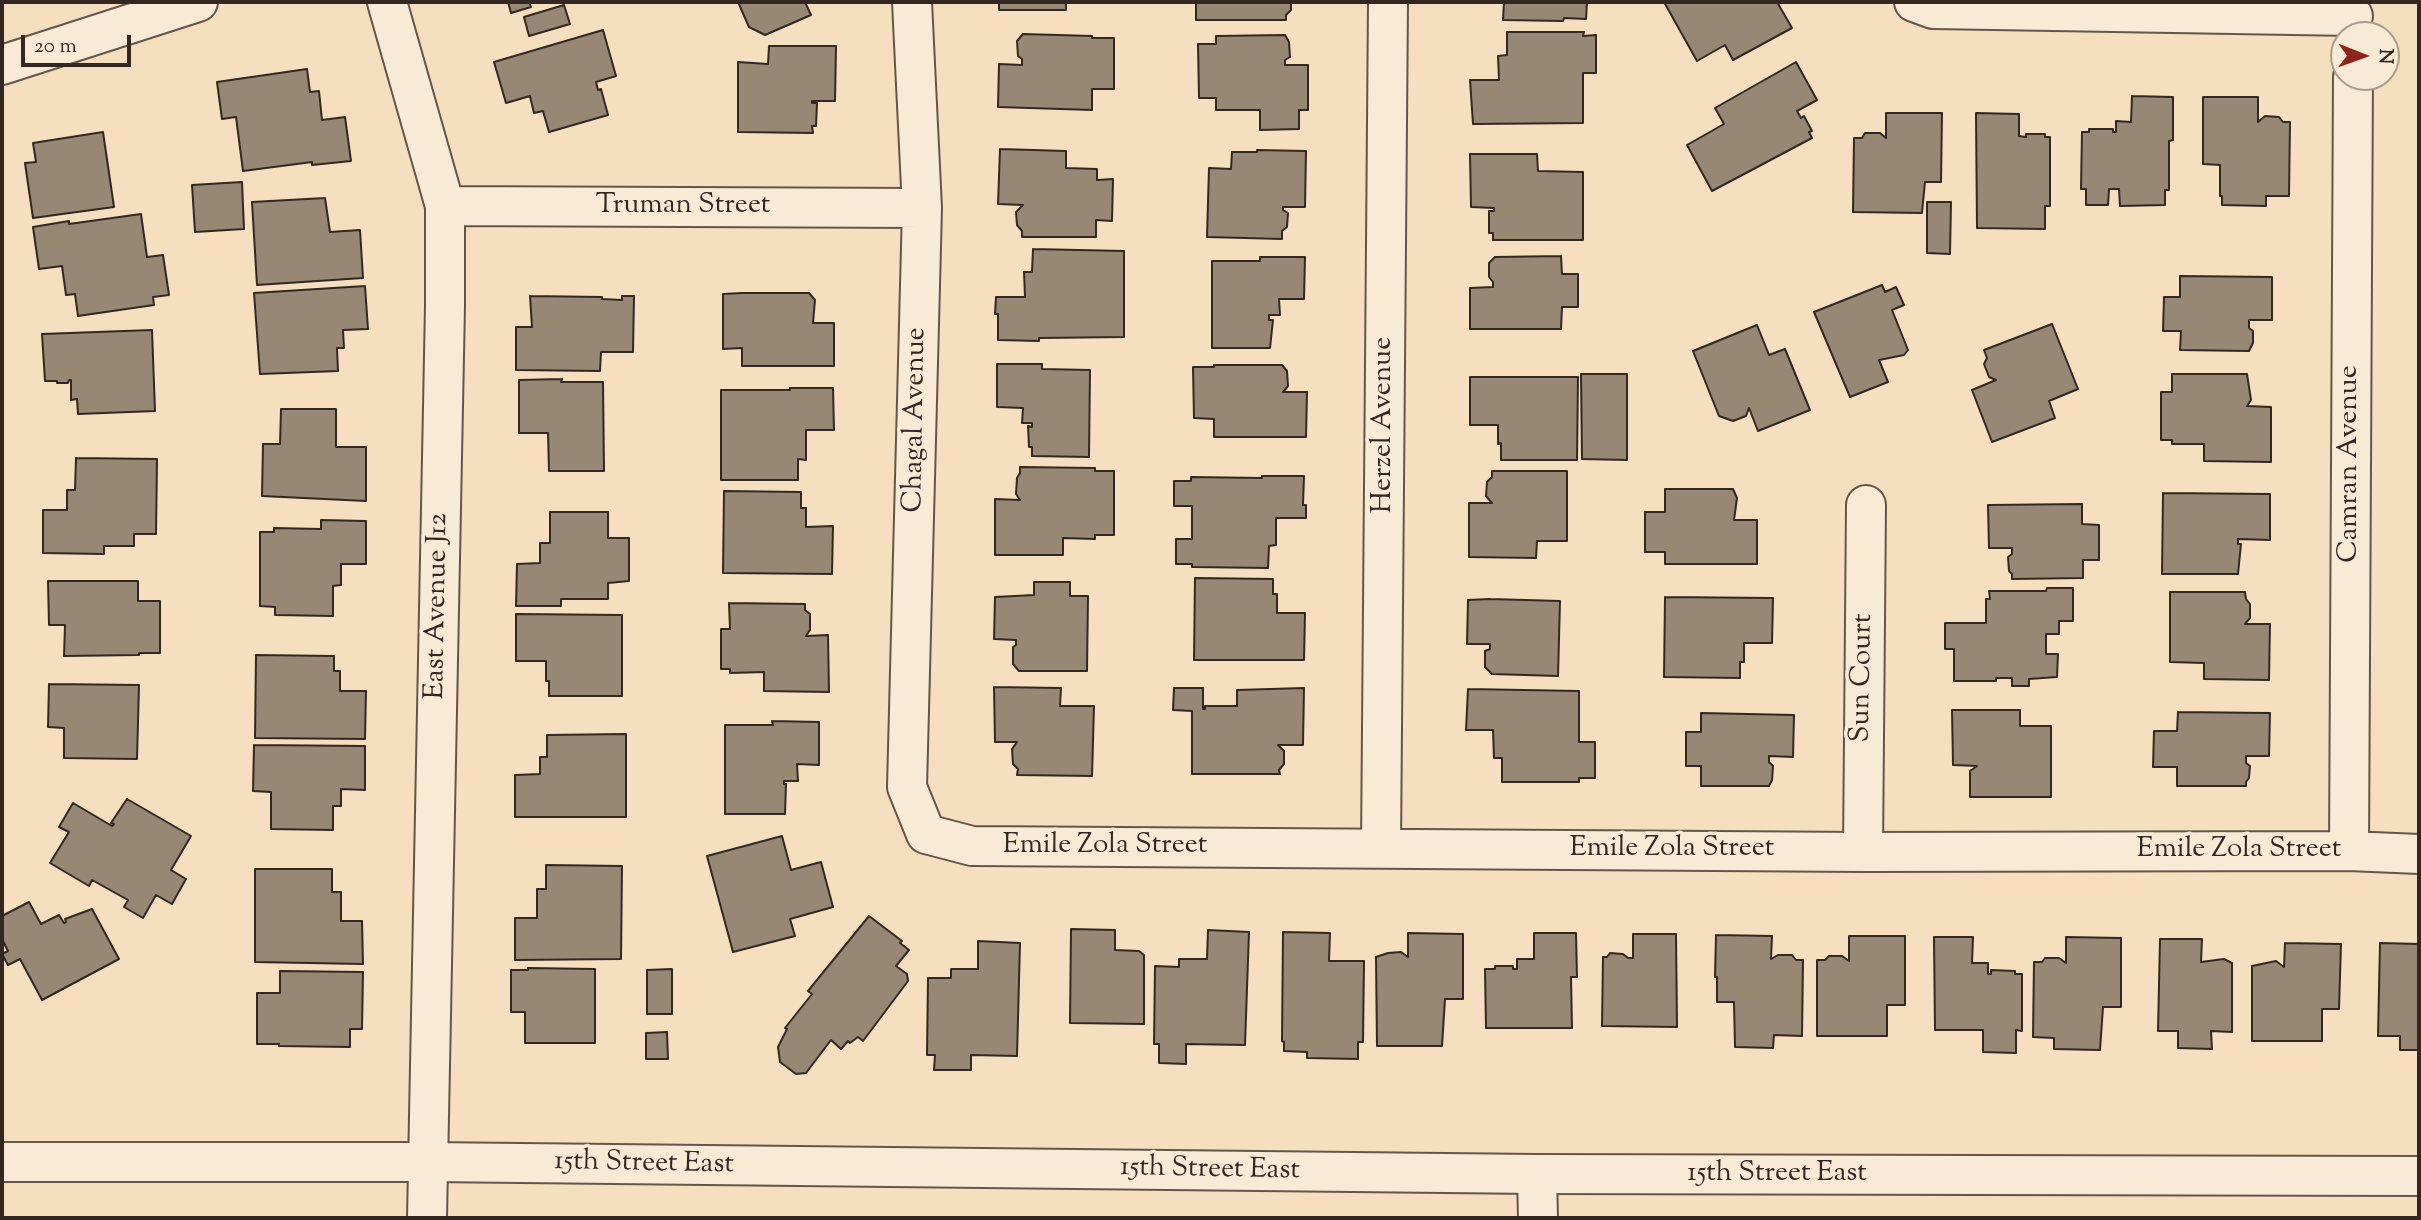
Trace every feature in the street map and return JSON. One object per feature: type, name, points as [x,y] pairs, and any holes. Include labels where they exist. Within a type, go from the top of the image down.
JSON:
[{"type":"street","points":[[2,65],[198,2]]},
{"type":"street","name":"East Avenue J12","points":[[387,2],[445,206],[427,1218]]},
{"type":"street","name":"Chagal Avenue","points":[[912,2],[922,208],[907,788],[926,834]]},
{"type":"street","name":"Herzel Avenue","points":[[1381,848],[1388,2]]},
{"type":"street","points":[[1914,2],[1933,9],[2353,18]]},
{"type":"street","name":"Camran Avenue","points":[[2349,851],[2353,91]]},
{"type":"street","name":"Truman Street","points":[[445,206],[922,208]]},
{"type":"street","name":"Sun Court","points":[[1863,852],[1866,505]]},
{"type":"street","name":"Emile Zola Street","points":[[926,834],[972,846],[1863,852],[2349,851],[2419,854]]},
{"type":"street","name":"15th Street East","points":[[2,1162],[429,1163],[1537,1174],[2419,1176]]},
{"type":"street","points":[[1537,1174],[1538,1218]]},
{"type":"building","points":[[508,2],[529,2],[531,7],[511,13]]},
{"type":"building","points":[[738,2],[805,2],[811,15],[765,35],[749,27]]},
{"type":"building","points":[[999,2],[1066,2],[1066,10],[999,10]]},
{"type":"building","points":[[1196,2],[1291,2],[1291,10],[1286,15],[1286,20],[1196,20]]},
{"type":"building","points":[[1504,2],[1587,2],[1586,19],[1503,20]]},
{"type":"building","points":[[1664,2],[1777,2],[1792,28],[1733,60],[1725,45],[1697,61]]},
{"type":"building","points":[[564,5],[570,24],[529,36],[524,17]]},
{"type":"building","points":[[603,30],[616,76],[596,82],[598,90],[601,89],[608,115],[549,132],[543,111],[534,113],[530,96],[506,103],[494,62]]},
{"type":"building","points":[[1507,32],[1584,32],[1583,36],[1596,35],[1596,73],[1583,73],[1583,123],[1473,124],[1470,80],[1499,80],[1498,56],[1507,55]]},
{"type":"building","points":[[1023,34],[1114,38],[1114,89],[1092,89],[1092,110],[998,107],[999,64],[1022,65],[1017,41]]},
{"type":"building","points":[[1285,35],[1289,42],[1290,57],[1285,60],[1285,65],[1308,65],[1308,110],[1299,110],[1299,129],[1260,130],[1260,110],[1216,110],[1216,98],[1199,98],[1198,44],[1216,44],[1216,36]]},
{"type":"building","points":[[769,46],[836,46],[835,101],[812,101],[817,103],[813,133],[738,132],[738,62],[768,64]]},
{"type":"building","points":[[1796,62],[1817,100],[1797,111],[1801,118],[1804,116],[1812,131],[1809,132],[1812,138],[1712,191],[1687,145],[1724,124],[1715,108]]},
{"type":"building","points":[[307,69],[310,92],[319,91],[322,120],[345,117],[351,161],[312,165],[312,162],[243,171],[236,117],[222,119],[217,82]]},
{"type":"building","points":[[2132,96],[2173,97],[2173,140],[2169,141],[2169,190],[2165,190],[2165,205],[2120,206],[2119,189],[2109,189],[2108,205],[2086,205],[2086,189],[2081,189],[2082,132],[2089,132],[2089,129],[2113,129],[2113,132],[2116,132],[2116,121],[2131,122]]},
{"type":"building","points":[[2203,97],[2258,97],[2258,122],[2265,116],[2279,117],[2283,122],[2290,122],[2289,196],[2266,196],[2266,206],[2222,205],[2220,165],[2203,164]]},
{"type":"building","points":[[1886,113],[1942,113],[1941,182],[1925,182],[1922,213],[1853,212],[1854,138],[1862,138],[1865,133],[1880,133],[1886,138]]},
{"type":"building","points":[[1976,113],[2019,114],[2019,136],[2045,134],[2045,137],[2050,137],[2050,206],[2045,206],[2045,229],[1977,228]]},
{"type":"building","points":[[103,132],[114,207],[33,218],[25,163],[36,162],[33,143]]},
{"type":"building","points":[[1000,149],[1066,151],[1066,168],[1097,169],[1097,180],[1113,179],[1112,221],[1096,220],[1096,237],[1022,237],[1016,212],[1023,205],[998,204]]},
{"type":"building","points":[[1306,151],[1305,207],[1283,207],[1288,213],[1287,227],[1282,231],[1282,239],[1207,237],[1209,168],[1231,169],[1232,152]]},
{"type":"building","points":[[1470,154],[1537,154],[1538,171],[1583,172],[1583,240],[1493,240],[1493,233],[1489,233],[1489,211],[1494,211],[1494,208],[1471,207]]},
{"type":"building","points":[[242,182],[244,229],[195,232],[192,185]]},
{"type":"building","points":[[325,198],[330,232],[360,230],[363,278],[257,285],[252,202]]},
{"type":"building","points":[[1927,202],[1951,202],[1950,254],[1927,253]]},
{"type":"building","points":[[141,214],[147,257],[163,255],[169,295],[153,297],[154,305],[78,316],[75,294],[66,295],[62,266],[39,269],[33,227]]},
{"type":"building","points":[[1033,249],[1124,251],[1124,337],[998,340],[996,297],[1025,297],[1024,272],[1032,272]]},
{"type":"building","points":[[1561,256],[1562,274],[1578,274],[1578,307],[1562,307],[1561,329],[1470,329],[1470,288],[1493,287],[1489,277],[1489,263],[1495,257]]},
{"type":"building","points":[[1260,257],[1305,257],[1304,299],[1279,299],[1280,315],[1269,315],[1269,320],[1273,320],[1270,348],[1212,348],[1212,261],[1260,261]]},
{"type":"building","points":[[2180,276],[2272,277],[2272,320],[2249,320],[2253,343],[2249,351],[2180,350],[2181,331],[2163,331],[2164,297],[2180,297]]},
{"type":"building","points":[[1882,285],[1885,292],[1896,287],[1904,305],[1892,310],[1908,350],[1904,355],[1879,360],[1888,382],[1850,397],[1814,312]]},
{"type":"building","points":[[365,286],[368,329],[343,330],[344,348],[337,348],[338,371],[260,374],[254,293]]},
{"type":"building","points":[[809,293],[815,300],[813,323],[834,323],[834,366],[742,366],[742,348],[723,349],[723,294]]},
{"type":"building","points":[[530,296],[602,297],[622,300],[622,296],[634,296],[633,352],[601,352],[600,371],[516,370],[516,327],[532,327]]},
{"type":"building","points":[[2052,324],[2078,389],[2049,401],[2055,418],[1992,442],[1972,390],[1996,380],[1989,377],[1984,364],[1987,358],[1984,350]]},
{"type":"building","points":[[1757,325],[1769,355],[1785,349],[1810,410],[1758,431],[1749,408],[1746,416],[1733,421],[1719,416],[1693,351]]},
{"type":"building","points":[[152,330],[155,411],[78,414],[77,399],[71,400],[71,380],[68,383],[45,381],[42,334]]},
{"type":"building","points":[[997,364],[1042,364],[1042,369],[1090,370],[1089,457],[1032,456],[1028,426],[1032,427],[1032,423],[1022,423],[1023,408],[997,407]]},
{"type":"building","points":[[1282,365],[1287,371],[1288,386],[1283,392],[1307,392],[1306,437],[1214,437],[1214,419],[1194,418],[1193,367]]},
{"type":"building","points":[[1581,374],[1627,374],[1627,460],[1582,459]]},
{"type":"building","points":[[2172,374],[2247,374],[2251,400],[2247,406],[2271,407],[2271,462],[2204,461],[2204,444],[2172,444],[2172,440],[2161,440],[2161,392],[2172,392]]},
{"type":"building","points":[[1470,377],[1578,377],[1577,460],[1501,460],[1498,425],[1470,425]]},
{"type":"building","points":[[562,379],[561,382],[603,382],[604,471],[549,471],[548,433],[519,433],[519,380]]},
{"type":"building","points":[[833,388],[834,430],[806,430],[806,460],[798,459],[798,480],[721,480],[721,390]]},
{"type":"building","points":[[281,409],[336,409],[336,447],[366,447],[366,501],[262,496],[263,444],[280,444]]},
{"type":"building","points":[[76,458],[157,459],[156,534],[134,534],[134,546],[104,546],[104,554],[43,553],[43,510],[67,510],[67,490],[75,490]]},
{"type":"building","points":[[1020,467],[1095,468],[1095,471],[1114,471],[1114,535],[1095,535],[1095,539],[1063,538],[1063,555],[995,555],[995,499],[1020,500],[1016,494]]},
{"type":"building","points":[[1492,471],[1567,471],[1567,541],[1537,541],[1536,558],[1469,557],[1469,503],[1492,503],[1486,496],[1487,482],[1492,477]]},
{"type":"building","points":[[1304,476],[1303,505],[1306,505],[1306,518],[1276,518],[1276,545],[1269,546],[1268,568],[1192,567],[1192,564],[1176,564],[1176,539],[1192,539],[1192,506],[1174,506],[1174,481],[1191,481],[1191,477]]},
{"type":"building","points":[[1665,489],[1733,489],[1737,498],[1734,520],[1757,520],[1757,564],[1665,564],[1665,552],[1645,552],[1645,512],[1665,512]]},
{"type":"building","points":[[724,491],[801,492],[801,508],[806,508],[806,527],[833,526],[832,574],[723,573]]},
{"type":"building","points":[[2163,493],[2270,494],[2270,540],[2238,539],[2238,544],[2241,544],[2238,574],[2162,574]]},
{"type":"building","points":[[2082,504],[2082,524],[2099,525],[2099,560],[2083,560],[2083,578],[2012,579],[2008,557],[2012,554],[2012,548],[1989,548],[1988,505]]},
{"type":"building","points":[[550,512],[608,512],[608,538],[629,538],[629,581],[608,583],[608,599],[561,599],[561,606],[516,606],[517,564],[540,563],[540,543],[550,543]]},
{"type":"building","points":[[321,520],[366,521],[366,564],[341,564],[341,585],[333,586],[333,616],[275,615],[275,607],[260,606],[260,532],[274,532],[274,528],[321,529]]},
{"type":"building","points":[[1195,578],[1273,579],[1273,594],[1277,594],[1277,613],[1305,613],[1304,660],[1194,660]]},
{"type":"building","points":[[48,581],[138,581],[138,601],[160,601],[160,653],[64,656],[65,625],[49,625]]},
{"type":"building","points":[[1034,582],[1070,582],[1070,596],[1088,596],[1087,671],[1019,671],[1013,664],[1013,647],[1016,640],[994,639],[995,597],[1034,595]]},
{"type":"building","points":[[2047,588],[2073,588],[2073,621],[2059,621],[2059,634],[2046,634],[2046,654],[2058,654],[2057,677],[2029,679],[2029,686],[2012,686],[2012,678],[1996,678],[1996,681],[1954,681],[1954,649],[1945,649],[1945,623],[1986,623],[1986,599],[1990,599],[1989,591],[2046,591]]},
{"type":"building","points":[[2170,592],[2245,592],[2250,604],[2250,618],[2245,624],[2270,624],[2269,680],[2204,679],[2204,663],[2170,662]]},
{"type":"building","points":[[1665,597],[1773,598],[1772,643],[1744,643],[1744,662],[1740,662],[1740,678],[1664,677]]},
{"type":"building","points":[[1468,600],[1560,601],[1558,676],[1492,674],[1485,667],[1485,651],[1490,649],[1490,644],[1467,644]]},
{"type":"building","points":[[729,603],[805,604],[805,610],[810,614],[810,630],[806,636],[828,635],[829,692],[764,691],[764,672],[730,673],[730,669],[721,669],[721,629],[730,629]]},
{"type":"building","points":[[516,614],[622,615],[622,696],[549,696],[546,661],[516,661]]},
{"type":"building","points":[[256,655],[334,656],[334,671],[340,671],[340,691],[366,691],[365,739],[255,738]]},
{"type":"building","points":[[49,684],[139,685],[137,759],[64,758],[64,728],[48,727]]},
{"type":"building","points":[[994,687],[1061,688],[1060,706],[1094,706],[1092,776],[1017,775],[1018,769],[1013,764],[1012,749],[1017,742],[995,742]]},
{"type":"building","points":[[1174,688],[1203,688],[1205,709],[1205,706],[1237,706],[1237,690],[1304,688],[1303,745],[1278,745],[1284,751],[1284,764],[1279,770],[1280,774],[1192,774],[1192,711],[1173,710]]},
{"type":"building","points":[[1468,689],[1579,691],[1579,742],[1595,742],[1595,778],[1579,778],[1579,782],[1502,782],[1502,758],[1494,758],[1493,730],[1466,730]]},
{"type":"building","points":[[1952,710],[2020,710],[2020,726],[2051,726],[2051,797],[1970,797],[1970,771],[1977,766],[1953,765]]},
{"type":"building","points":[[2178,712],[2270,713],[2269,756],[2246,756],[2246,763],[2250,766],[2246,786],[2177,786],[2177,767],[2153,767],[2154,731],[2177,731]]},
{"type":"building","points":[[1701,713],[1794,715],[1793,757],[1769,756],[1769,762],[1773,766],[1769,786],[1701,786],[1701,766],[1686,766],[1686,732],[1701,732]]},
{"type":"building","points":[[772,721],[819,722],[819,765],[797,764],[798,781],[784,781],[785,814],[725,814],[725,725],[773,725]]},
{"type":"building","points":[[626,734],[626,817],[515,817],[515,775],[540,774],[540,757],[547,757],[547,735]]},
{"type":"building","points":[[254,745],[365,746],[365,790],[341,789],[341,806],[333,806],[333,830],[271,829],[271,792],[253,791]]},
{"type":"building","points":[[127,799],[191,836],[171,870],[186,879],[172,904],[156,895],[143,918],[124,907],[128,900],[92,880],[89,886],[50,863],[69,832],[59,827],[73,803],[112,826],[114,824],[111,823]]},
{"type":"building","points":[[782,836],[791,870],[821,862],[833,907],[790,919],[795,936],[733,952],[707,856]]},
{"type":"building","points":[[546,865],[622,866],[621,959],[515,960],[515,918],[537,918],[537,889],[546,889]]},
{"type":"building","points":[[255,869],[332,869],[332,892],[341,892],[341,921],[362,921],[363,964],[255,962]]},
{"type":"building","points":[[29,902],[41,924],[59,915],[64,923],[65,919],[92,909],[119,959],[42,1000],[20,959],[8,965],[2,954],[8,951],[2,939],[2,916]]},
{"type":"building","points":[[869,916],[902,941],[900,943],[909,950],[896,966],[907,974],[908,981],[863,1041],[858,1037],[850,1043],[848,1041],[841,1049],[831,1040],[806,1073],[796,1074],[780,1062],[778,1047],[787,1029],[785,1028],[812,994],[808,991]]},
{"type":"building","points":[[1071,929],[1115,930],[1115,950],[1139,951],[1144,955],[1144,1024],[1070,1023]]},
{"type":"building","points":[[1208,930],[1249,932],[1245,1045],[1186,1044],[1186,1064],[1159,1063],[1159,1044],[1154,1044],[1155,966],[1179,967],[1179,959],[1207,959]]},
{"type":"building","points":[[1283,932],[1330,933],[1329,961],[1364,961],[1363,1042],[1358,1042],[1358,1059],[1307,1058],[1307,1052],[1284,1051]]},
{"type":"building","points":[[1408,933],[1463,934],[1463,999],[1445,999],[1442,1046],[1377,1046],[1376,957],[1401,952],[1408,957]]},
{"type":"building","points":[[1534,933],[1576,933],[1577,977],[1571,977],[1572,1028],[1486,1028],[1485,969],[1513,966],[1513,969],[1517,969],[1517,959],[1534,959]]},
{"type":"building","points":[[1633,934],[1676,934],[1677,1027],[1602,1026],[1603,957],[1610,953],[1633,958]]},
{"type":"building","points":[[1716,935],[1772,936],[1771,959],[1778,955],[1792,955],[1796,960],[1803,960],[1802,1036],[1774,1035],[1773,1048],[1735,1047],[1734,1002],[1717,1002]]},
{"type":"building","points":[[1849,936],[1905,936],[1905,1005],[1887,1005],[1887,1036],[1817,1036],[1817,960],[1842,956],[1849,961]]},
{"type":"building","points":[[1934,937],[1973,937],[1972,963],[1988,963],[1988,974],[1991,974],[1991,970],[2022,974],[2022,1031],[2016,1030],[2016,1053],[1983,1052],[1983,1030],[1935,1030]]},
{"type":"building","points":[[2066,937],[2121,938],[2121,1007],[2103,1007],[2100,1050],[2054,1049],[2054,1038],[2033,1037],[2034,962],[2042,962],[2045,958],[2059,958],[2066,963]]},
{"type":"building","points":[[2160,939],[2202,939],[2201,962],[2224,959],[2232,963],[2232,1032],[2211,1031],[2212,1049],[2178,1048],[2178,1031],[2158,1031]]},
{"type":"building","points":[[978,941],[1020,943],[1017,1056],[971,1055],[971,1070],[934,1070],[935,1055],[927,1055],[928,978],[951,978],[951,969],[978,969]]},
{"type":"building","points":[[2285,943],[2341,944],[2339,1009],[2322,1009],[2322,1041],[2252,1041],[2252,966],[2276,961],[2284,967]]},
{"type":"building","points":[[2380,943],[2419,944],[2419,1050],[2400,1050],[2400,1036],[2378,1036]]},
{"type":"building","points":[[595,969],[595,1043],[525,1043],[525,1012],[511,1012],[511,970]]},
{"type":"building","points":[[672,969],[672,1014],[647,1014],[647,970]]},
{"type":"building","points":[[280,971],[363,972],[362,1029],[350,1029],[350,1047],[257,1044],[257,993],[280,993]]},
{"type":"building","points":[[667,1032],[668,1059],[646,1059],[646,1033]]}]
